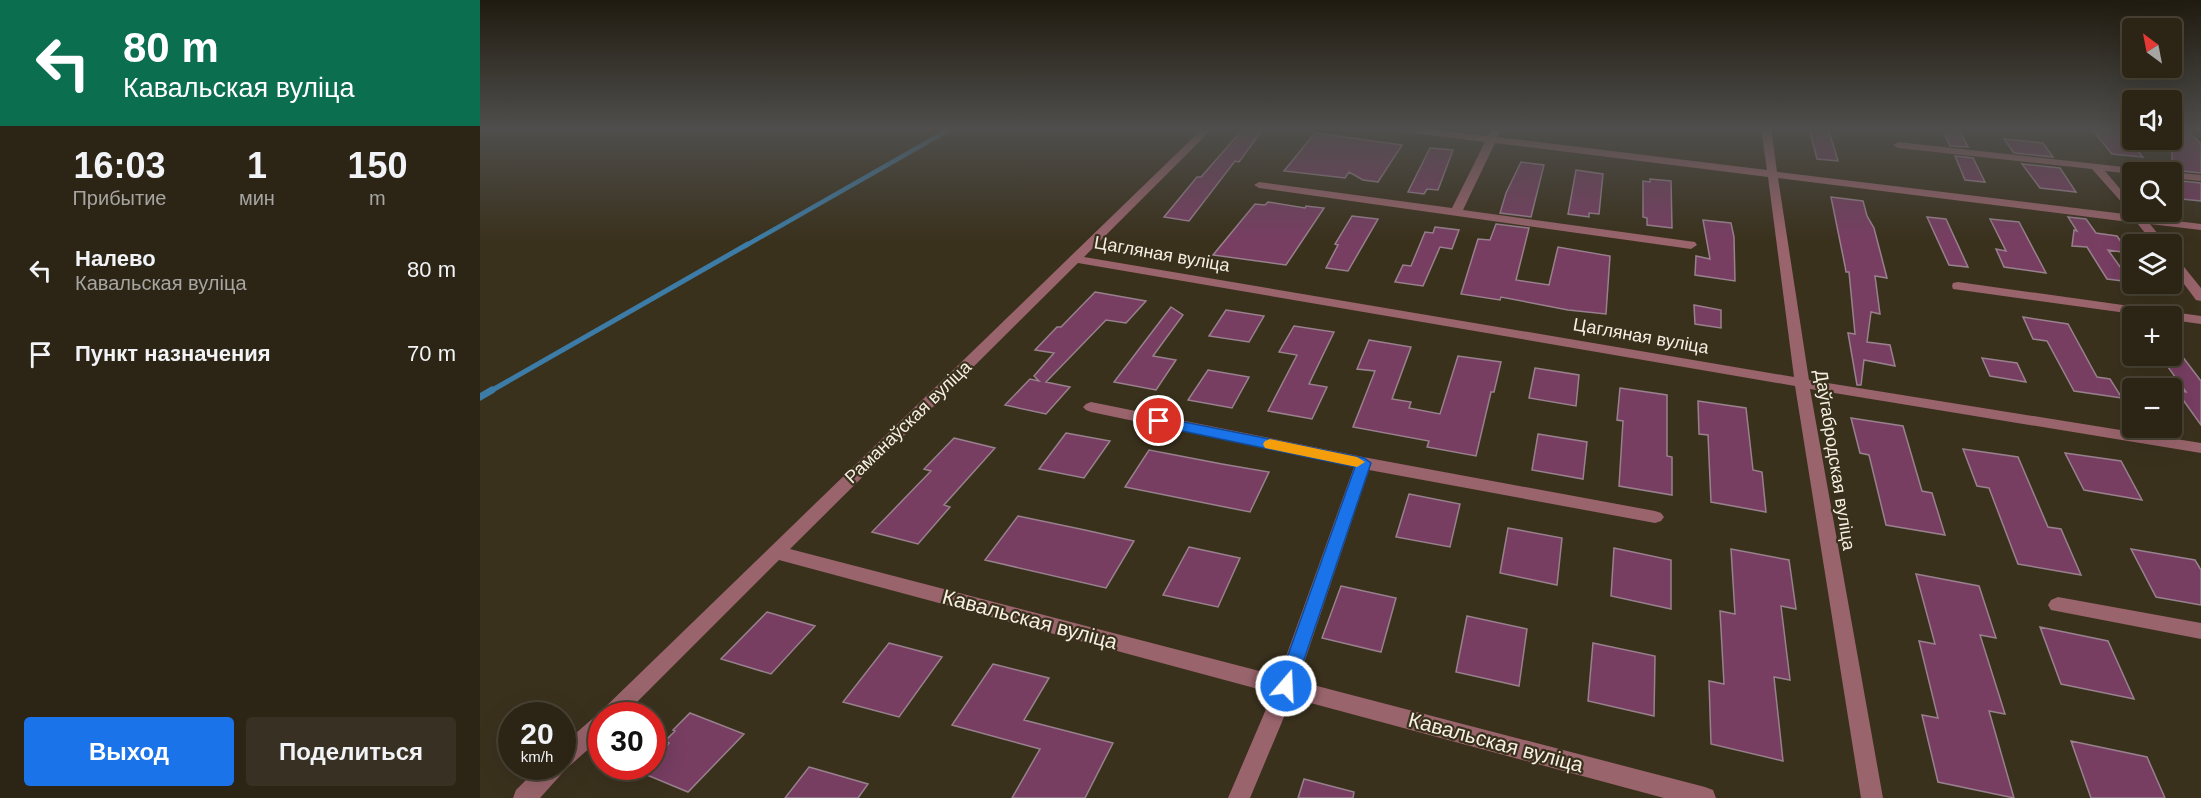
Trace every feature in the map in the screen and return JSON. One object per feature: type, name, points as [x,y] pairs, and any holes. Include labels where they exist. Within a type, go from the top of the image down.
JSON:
[{"type":"street","name":"Раманаўская вуліца","points":[[622,702],[1170,165]]},
{"type":"street","points":[[1456,212],[1479,165]]},
{"type":"street","points":[[1701,165],[2122,212]]},
{"type":"street","name":"Даўгабродская вуліца","points":[[1772,165],[1802,383],[1872,798]]},
{"type":"street","points":[[2080,165],[2122,170]]},
{"type":"street","points":[[2096,167],[2122,198]]},
{"type":"street","points":[[2182,176],[2201,178]]},
{"type":"street","points":[[1259,185],[1691,245]]},
{"type":"street","points":[[2142,222],[2152,234]]},
{"type":"street","points":[[2176,222],[2201,227]]},
{"type":"street","name":"Цагляная вуліца","points":[[1075,259],[1802,383],[2201,448]]},
{"type":"street","points":[[2182,273],[2201,297]]},
{"type":"street","points":[[1958,286],[2201,320]]},
{"type":"street","points":[[1091,407],[1364,463],[1655,517]]},
{"type":"street","points":[[1239,798],[1286,686],[1364,463]]},
{"type":"street","name":"Кавальская вуліца","points":[[775,552],[1705,798]]},
{"type":"street","points":[[2058,605],[2201,631]]},
{"type":"street","points":[[576,747],[588,735]]},
{"type":"street","points":[[524,798],[542,780]]},
{"type":"building","points":[[1211,165],[1232,165],[1189,221],[1164,217],[1197,177],[1201,177]]},
{"type":"building","points":[[1289,165],[1389,165],[1378,182],[1363,180],[1349,172],[1345,178],[1284,171]]},
{"type":"building","points":[[1421,165],[1447,165],[1438,190],[1427,189],[1424,194],[1408,192]]},
{"type":"building","points":[[1519,165],[1544,165],[1531,217],[1500,213],[1506,193]]},
{"type":"building","points":[[1959,165],[1977,165],[1985,182],[1965,180]]},
{"type":"building","points":[[2023,165],[2060,168],[2076,192],[2040,188]]},
{"type":"building","points":[[2182,165],[2201,165],[2201,173],[2182,171]]},
{"type":"building","points":[[1576,170],[1603,174],[1599,214],[1589,213],[1589,217],[1568,214]]},
{"type":"building","points":[[1650,179],[1671,181],[1672,228],[1647,225],[1647,218],[1643,217],[1643,181],[1650,182]]},
{"type":"building","points":[[2182,181],[2201,183],[2201,201],[2182,199]]},
{"type":"building","points":[[1831,197],[1863,201],[1867,216],[1874,228],[1887,278],[1875,276],[1880,314],[1871,312],[1867,342],[1890,345],[1895,366],[1864,360],[1861,385],[1857,385],[1848,333],[1855,334],[1849,272],[1846,272]]},
{"type":"building","points":[[1268,202],[1305,208],[1306,206],[1324,208],[1286,265],[1213,255],[1255,204],[1265,205]]},
{"type":"building","points":[[1352,216],[1378,219],[1348,271],[1326,268],[1338,245],[1335,244]]},
{"type":"building","points":[[1927,217],[1946,219],[1968,267],[1949,265]]},
{"type":"building","points":[[2068,217],[2086,219],[2096,233],[2117,236],[2122,243],[2122,252],[2108,250],[2122,269],[2122,281],[2107,279],[2087,247],[2072,246],[2074,230],[2077,231]]},
{"type":"building","points":[[1990,219],[2019,222],[2046,273],[2004,267],[1996,249],[2006,251]]},
{"type":"building","points":[[1703,220],[1731,223],[1734,237],[1735,281],[1695,275],[1696,256],[1710,259]]},
{"type":"building","points":[[1496,224],[1529,228],[1516,280],[1549,285],[1558,247],[1610,256],[1606,314],[1568,310],[1501,297],[1500,300],[1461,294],[1478,239],[1490,240]]},
{"type":"building","points":[[1435,227],[1459,230],[1452,249],[1440,247],[1423,286],[1395,282],[1403,265],[1411,266],[1425,232],[1433,233]]},
{"type":"building","points":[[1095,292],[1146,301],[1126,323],[1106,320],[1046,382],[1070,387],[1046,414],[1005,405],[1030,379],[1039,381],[1034,376],[1054,353],[1035,350]]},
{"type":"building","points":[[1694,305],[1721,310],[1721,328],[1695,324]]},
{"type":"building","points":[[1171,307],[1183,315],[1153,356],[1176,360],[1156,390],[1114,382]]},
{"type":"building","points":[[1226,310],[1264,316],[1249,342],[1209,336]]},
{"type":"building","points":[[2023,317],[2068,324],[2097,377],[2110,379],[2122,398],[2074,391],[2047,341],[2033,339]]},
{"type":"building","points":[[1294,326],[1334,332],[1309,384],[1327,387],[1312,419],[1268,411],[1297,355],[1279,352]]},
{"type":"building","points":[[1369,340],[1411,347],[1392,399],[1411,402],[1409,408],[1440,414],[1458,356],[1501,362],[1494,392],[1491,392],[1476,456],[1427,447],[1429,441],[1353,427],[1375,371],[1357,369]]},
{"type":"building","points":[[2182,356],[2201,381],[2201,425],[2182,398],[2182,391],[2186,392],[2182,386],[2182,378],[2176,378],[2167,366],[2182,366]]},
{"type":"building","points":[[1982,358],[2017,363],[2026,382],[1990,376]]},
{"type":"building","points":[[1535,368],[1579,375],[1576,406],[1529,398]]},
{"type":"building","points":[[1208,370],[1249,377],[1232,408],[1188,400]]},
{"type":"building","points":[[1620,388],[1667,395],[1667,456],[1672,457],[1672,495],[1619,486],[1623,421],[1617,420]]},
{"type":"building","points":[[1698,401],[1746,408],[1753,470],[1762,472],[1766,512],[1711,502],[1708,435],[1699,434]]},
{"type":"building","points":[[1851,418],[1903,426],[1922,491],[1932,493],[1945,535],[1886,525],[1869,455],[1860,453]]},
{"type":"building","points":[[1066,433],[1110,441],[1084,478],[1039,469]]},
{"type":"building","points":[[1538,434],[1587,442],[1583,479],[1532,470]]},
{"type":"building","points":[[954,438],[995,448],[944,505],[950,507],[918,544],[872,532],[931,471],[924,469]]},
{"type":"building","points":[[1963,449],[2018,457],[2048,527],[2061,529],[2081,575],[2018,564],[1989,488],[1977,486]]},
{"type":"building","points":[[1149,450],[1269,472],[1250,512],[1125,487]]},
{"type":"building","points":[[2065,453],[2121,461],[2142,500],[2084,490]]},
{"type":"building","points":[[1409,494],[1460,504],[1450,547],[1396,537]]},
{"type":"building","points":[[1018,516],[1134,541],[1106,588],[985,560]]},
{"type":"building","points":[[1508,528],[1562,538],[1557,585],[1500,573]]},
{"type":"building","points":[[1189,547],[1240,558],[1218,607],[1163,595]]},
{"type":"building","points":[[1614,548],[1671,560],[1671,609],[1611,596]]},
{"type":"building","points":[[1731,549],[1789,560],[1796,609],[1781,606],[1790,680],[1774,677],[1783,761],[1711,744],[1709,681],[1724,684],[1720,611],[1735,614]]},
{"type":"building","points":[[2131,549],[2195,560],[2201,570],[2201,605],[2156,597]]},
{"type":"building","points":[[1916,574],[1979,586],[1996,638],[1980,635],[2005,714],[1989,711],[2014,798],[1938,782],[1922,715],[1938,718],[1919,641],[1935,644]]},
{"type":"building","points":[[1341,586],[1396,598],[1381,652],[1322,638]]},
{"type":"building","points":[[767,612],[815,626],[771,674],[721,659]]},
{"type":"building","points":[[1467,616],[1527,629],[1519,686],[1456,672]]},
{"type":"building","points":[[2040,627],[2108,641],[2134,699],[2061,684]]},
{"type":"building","points":[[889,643],[942,657],[899,717],[843,702]]},
{"type":"building","points":[[1593,643],[1655,656],[1654,716],[1588,701]]},
{"type":"building","points":[[993,664],[1049,678],[1024,720],[1113,743],[1085,798],[1012,798],[1040,749],[952,725]]},
{"type":"building","points":[[690,713],[744,734],[688,792],[659,780],[666,780],[666,746],[669,743],[666,740],[675,731],[673,730]]},
{"type":"building","points":[[2071,741],[2147,757],[2165,798],[2091,798]]},
{"type":"building","points":[[809,767],[868,784],[858,798],[785,798]]},
{"type":"building","points":[[1304,779],[1354,792],[1353,798],[1298,798]]},
{"type":"waterway","points":[[745,246],[887,165]]},
{"type":"waterway","points":[[489,392],[748,244]]},
{"type":"waterway","points":[[480,397],[492,390]]},
{"type":"slow traffic","points":[[1270,444],[1357,462]]},
{"type":"route","points":[[1159,421],[1364,463],[1286,686]]}]
